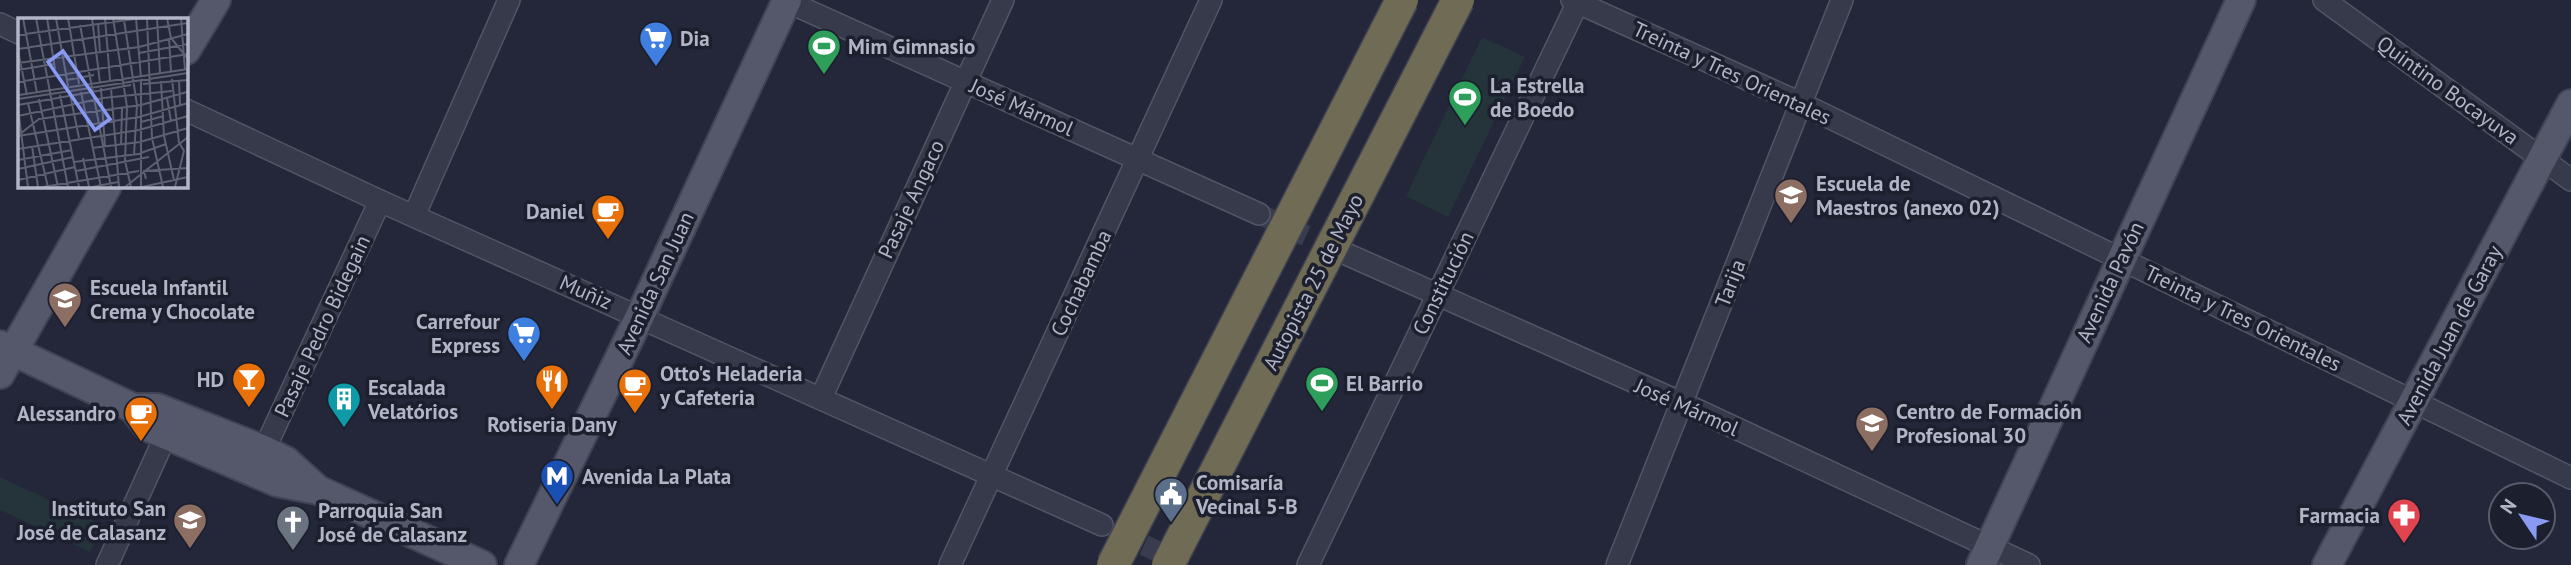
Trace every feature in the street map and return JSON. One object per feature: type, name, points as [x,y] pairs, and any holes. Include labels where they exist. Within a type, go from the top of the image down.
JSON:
[{"type":"highway","points":[[1113,565],[1402,0]]},
{"type":"highway","name":"Autopista 25 de Mayo","points":[[1168,565],[1458,0]]},
{"type":"main road","points":[[187,48],[216,0]]},
{"type":"main road","name":"Avenida San Juan","points":[[519,565],[640,316],[786,0]]},
{"type":"main road","name":"Avenida Pavón","points":[[1985,557],[2241,0]]},
{"type":"main road","name":"Avenida Juan de Garay","points":[[2327,565],[2571,104]]},
{"type":"main road","points":[[106,187],[4,356],[134,408],[157,408],[255,447],[286,461],[318,490]]},
{"type":"main road","points":[[134,408],[148,427],[276,482],[318,490],[482,565]]},
{"type":"main road","points":[[166,435],[170,427],[177,426],[226,446],[255,447]]},
{"type":"street","points":[[414,216],[509,0]]},
{"type":"street","name":"José Mármol","points":[[786,0],[1259,214]]},
{"type":"street","name":"Pasaje Angaco","points":[[821,398],[1003,0]]},
{"type":"street","name":"Cochabamba","points":[[950,565],[1211,0]]},
{"type":"street","name":"Tarija","points":[[1617,565],[1842,0]]},
{"type":"street","name":"Quintino Bocayuva","points":[[2324,0],[2571,180]]},
{"type":"street","name":"Treinta y Tres Orientales","points":[[1576,1],[1800,103],[2571,478]]},
{"type":"street","name":"Constitución","points":[[1308,565],[1576,1]]},
{"type":"street","points":[[0,24],[18,33]]},
{"type":"street","name":"Muñiz","points":[[187,110],[380,201],[1102,525]]},
{"type":"street","name":"Pasaje Pedro Bidegain","points":[[255,447],[380,201]]},
{"type":"street","name":"José Mármol","points":[[1344,253],[1682,403],[1985,557],[2029,565]]},
{"type":"street","points":[[107,565],[166,435]]},
{"type":"shaded area","name":"La Estrella de Boedo","points":[[1482,37],[1525,57],[1448,217],[1406,196]]},
{"type":"shaded area","points":[[0,477],[103,525],[90,552],[0,510]]},
{"type":"tunnel","points":[[1259,214],[1343,253]]},
{"type":"tunnel","points":[[1116,532],[1187,565]]},
{"type":"place","name":"Dia","points":[[656,68]]},
{"type":"place","name":"Mim Gimnasio","points":[[824,76]]},
{"type":"place","name":"La Estrella de Boedo","points":[[1465,127]]},
{"type":"place","name":"Escuela de Maestros (anexo 02)","points":[[1791,225]]},
{"type":"place","name":"Daniel","points":[[608,241]]},
{"type":"place","name":"Escuela Infantil Crema y Chocolate","points":[[65,329]]},
{"type":"place","name":"Carrefour Express","points":[[524,363]]},
{"type":"place","name":"HD","points":[[249,409]]},
{"type":"place","name":"Rotiseria Dany","points":[[552,411]]},
{"type":"place","name":"El Barrio","points":[[1322,413]]},
{"type":"place","name":"Otto's Heladeria y Cafeteria","points":[[635,415]]},
{"type":"place","name":"Escalada Velatórios","points":[[344,429]]},
{"type":"place","name":"Alessandro","points":[[141,443]]},
{"type":"place","name":"Centro de Formación Profesional 30","points":[[1872,453]]},
{"type":"place","name":"Avenida La Plata","points":[[557,506]]},
{"type":"place","name":"Comisaría Vecinal 5-B","points":[[1171,524]]},
{"type":"place","name":"Farmacia","points":[[2404,545]]},
{"type":"place","name":"Instituto San José de Calasanz","points":[[190,550]]},
{"type":"place","name":"Parroquia San José de Calasanz","points":[[293,552]]}]
